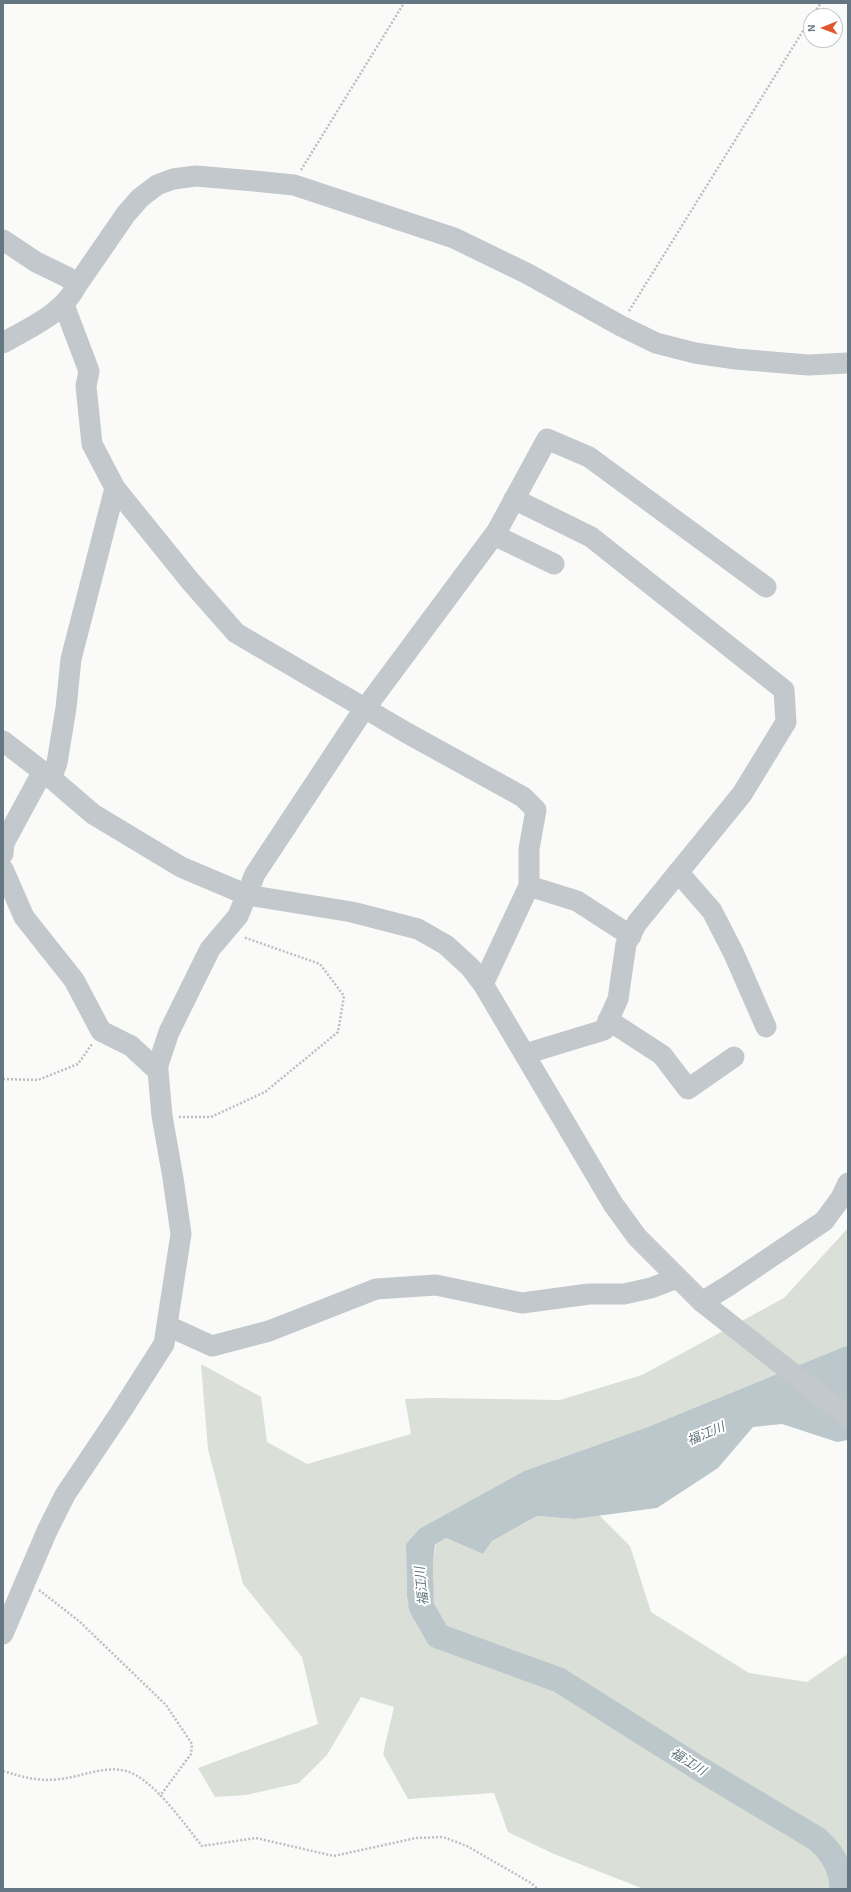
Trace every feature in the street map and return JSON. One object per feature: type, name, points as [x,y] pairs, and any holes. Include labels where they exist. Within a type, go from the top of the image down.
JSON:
[{"type":"street","points":[[3,343],[39,322],[64,305],[71,297],[77,285],[126,214],[140,198],[157,185],[173,179],[196,176],[294,186],[454,238],[528,274],[621,326],[656,343],[695,353],[808,365],[848,363]]},
{"type":"street","points":[[3,240],[36,262],[67,277],[77,285]]},
{"type":"street","points":[[64,305],[89,371],[86,386],[92,444],[115,488],[191,582],[236,633],[366,709],[523,797],[536,810],[529,849],[529,886],[483,984]]},
{"type":"street","points":[[3,1634],[47,1531],[65,1495],[164,1344],[168,1326],[181,1234],[162,1116],[158,1071],[158,1066],[169,1032],[210,949],[238,916],[255,874],[358,718],[494,535],[546,439],[589,457],[766,587]]},
{"type":"street","points":[[3,854],[4,843],[56,763],[66,708],[71,659],[115,488]]},
{"type":"street","points":[[514,499],[591,537],[784,690],[786,722],[742,794],[637,923],[626,944],[618,999],[604,1030],[525,1054]]},
{"type":"street","points":[[494,535],[554,564]]},
{"type":"street","points":[[3,740],[93,814],[181,866],[247,895],[352,912],[418,930],[446,945],[470,967],[483,984],[613,1204],[638,1237],[702,1302],[848,1417]]},
{"type":"street","points":[[3,869],[24,918],[74,980],[101,1031],[131,1046],[158,1071]]},
{"type":"street","points":[[678,872],[712,911],[734,954],[766,1028]]},
{"type":"street","points":[[529,886],[577,901],[631,936]]},
{"type":"street","points":[[608,1020],[662,1055],[688,1089],[734,1057]]},
{"type":"street","points":[[702,1302],[824,1221],[841,1198],[848,1183]]},
{"type":"street","points":[[168,1326],[212,1346],[269,1331],[376,1289],[436,1285],[522,1303],[589,1294],[624,1294],[651,1288],[677,1278]]},
{"type":"path","points":[[294,186],[299,173],[404,3]]},
{"type":"path","points":[[621,326],[803,32]]},
{"type":"path","points":[[162,1116],[211,1117],[265,1092],[338,1032],[344,996],[320,964],[225,931]]},
{"type":"path","points":[[3,1079],[38,1080],[78,1064],[101,1031]]},
{"type":"path","points":[[26,1580],[79,1621],[166,1706],[192,1744],[190,1754],[160,1796]]},
{"type":"path","points":[[3,1771],[22,1777],[45,1781],[111,1769],[127,1771],[154,1788],[202,1846],[256,1838],[334,1856],[416,1838],[443,1837],[467,1846],[531,1883],[538,1889]]},
{"type":"shaded area","points":[[848,1228],[848,1345],[645,1428],[524,1471],[419,1529],[406,1544],[407,1597],[433,1589],[433,1563],[436,1545],[446,1538],[483,1554],[492,1541],[537,1516],[574,1519],[599,1515],[630,1546],[651,1612],[749,1673],[807,1682],[848,1654],[848,1889],[644,1889],[554,1854],[508,1832],[494,1793],[408,1799],[383,1754],[394,1707],[361,1697],[327,1755],[299,1783],[246,1795],[215,1797],[198,1768],[318,1724],[302,1657],[243,1584],[208,1449],[201,1364],[261,1397],[267,1442],[307,1464],[411,1434],[405,1399],[560,1400],[642,1375],[784,1298]]},
{"type":"water","points":[[848,1345],[848,1440],[837,1442],[782,1424],[753,1427],[718,1468],[657,1508],[574,1519],[537,1516],[492,1541],[483,1554],[446,1538],[435,1545],[433,1589],[424,1625],[414,1620],[407,1597],[406,1544],[419,1529],[524,1471],[645,1428]]},
{"type":"waterway","name":"福江川","points":[[421,1584],[421,1606],[438,1636],[559,1680],[700,1769],[817,1839],[832,1855],[838,1868],[842,1882],[842,1889]]}]
